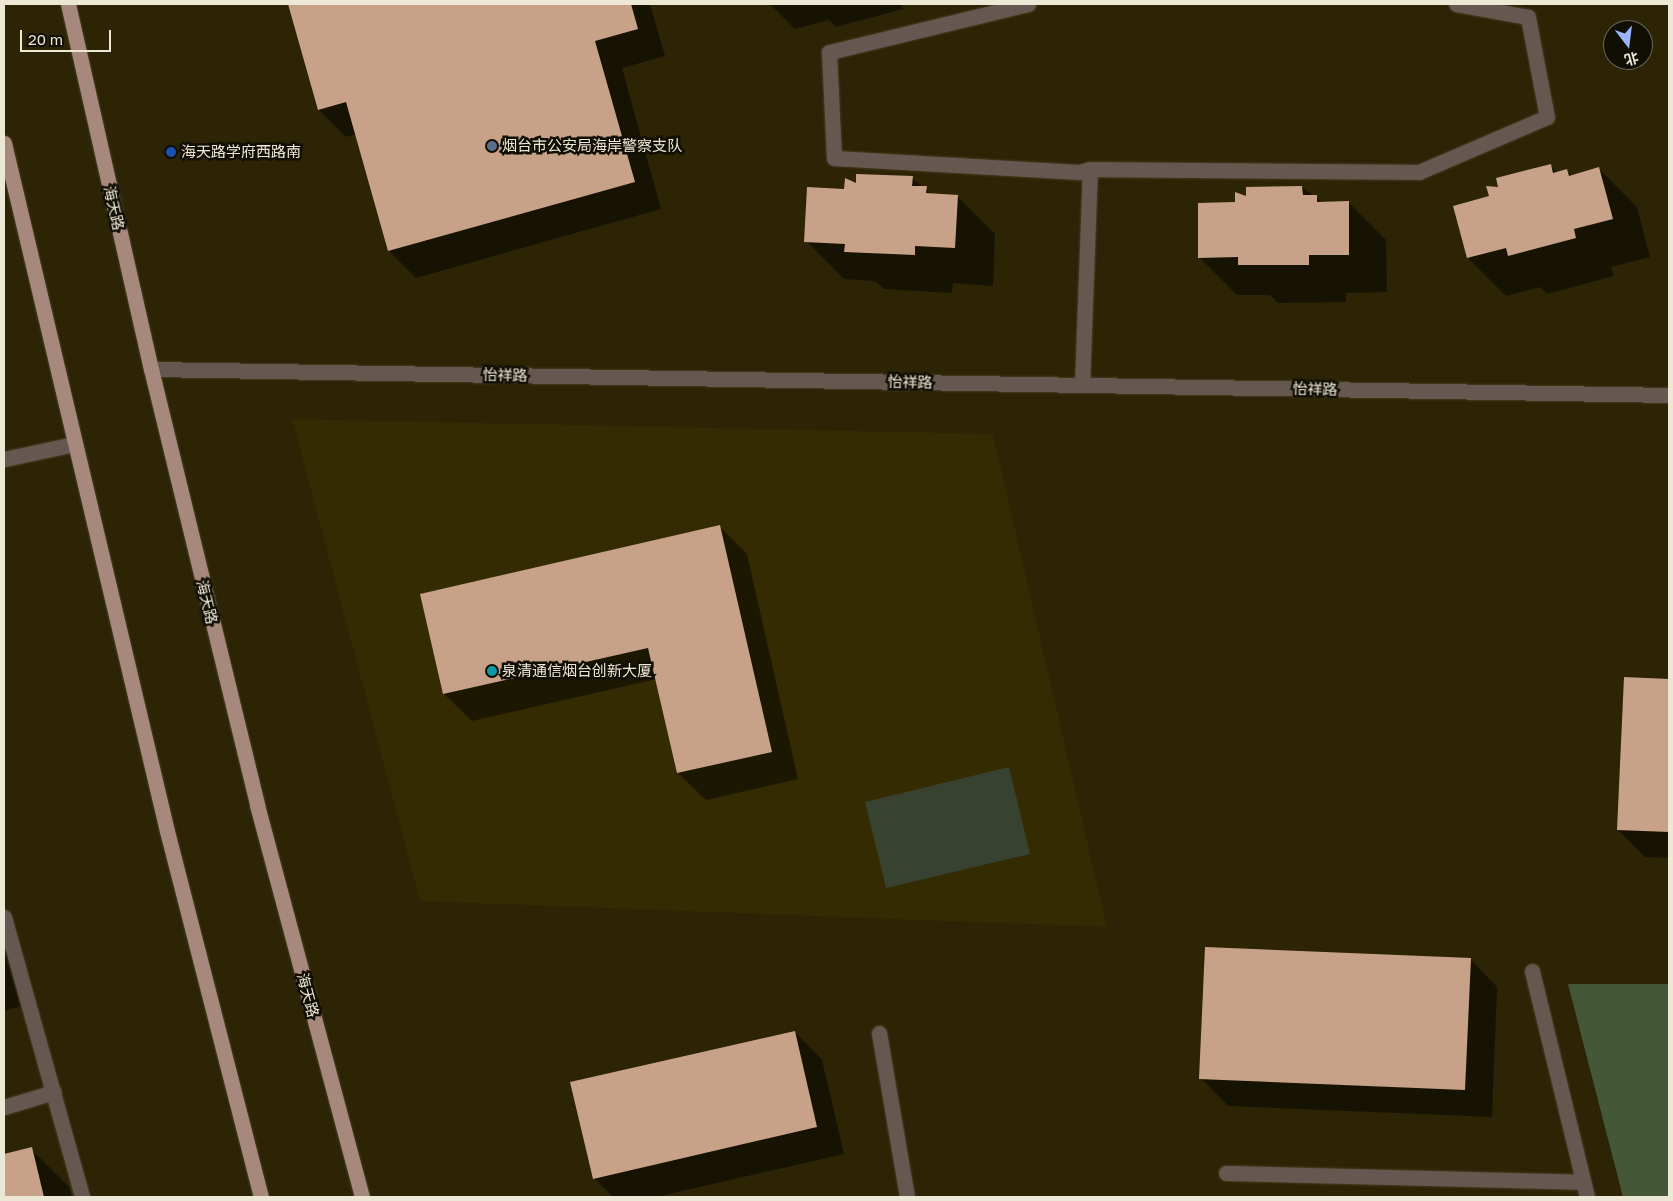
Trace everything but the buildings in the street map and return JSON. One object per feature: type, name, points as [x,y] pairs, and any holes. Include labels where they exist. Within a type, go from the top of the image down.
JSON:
[{"type":"main road","name":"海天路","points":[[68,4],[151,369],[257,805],[362,1197]]},
{"type":"main road","points":[[4,143],[167,831],[262,1197]]},
{"type":"street","points":[[1028,4],[829,52],[834,158],[1079,172],[1090,168],[1419,172],[1547,117],[1528,17],[1456,4]]},
{"type":"street","points":[[1082,385],[1090,168]]},
{"type":"street","name":"怡祥路","points":[[151,369],[1669,395]]},
{"type":"street","points":[[4,459],[74,444]]},
{"type":"street","points":[[4,917],[82,1197]]},
{"type":"street","points":[[1532,971],[1587,1197]]},
{"type":"street","points":[[879,1033],[908,1197]]},
{"type":"street","points":[[4,1107],[54,1092]]},
{"type":"street","points":[[1226,1174],[1583,1182]]},
{"type":"shaded area","points":[[292,419],[993,434],[1107,927],[420,901]]},
{"type":"green space","points":[[1009,767],[1030,854],[886,888],[865,802]]},
{"type":"green space","points":[[1568,984],[1669,984],[1669,1197],[1623,1197]]},
{"type":"place","name":"烟台市公安局海岸警察支队","points":[[492,146]]},
{"type":"place","name":"海天路学府西路南","points":[[171,152]]},
{"type":"place","name":"泉清通信烟台创新大厦","points":[[492,671]]}]
